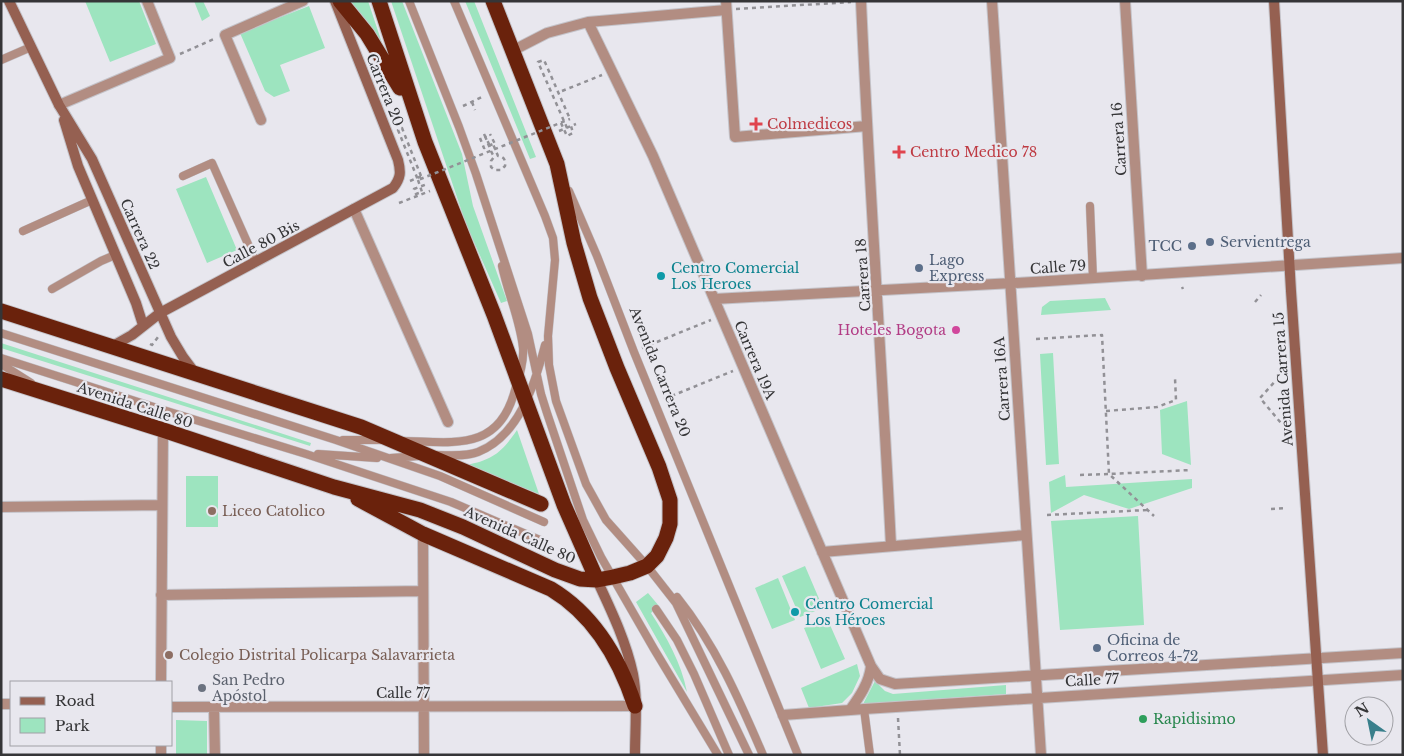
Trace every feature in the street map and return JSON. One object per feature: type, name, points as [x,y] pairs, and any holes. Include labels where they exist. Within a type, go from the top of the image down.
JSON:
[{"type":"highway","points":[[340,1],[374,46],[414,113]]},
{"type":"highway","points":[[379,1],[414,113],[494,316],[564,505],[605,579]]},
{"type":"highway","name":"Avenida Carrera 20","points":[[492,1],[557,164]]},
{"type":"highway","points":[[557,164],[574,243],[590,298],[659,467],[670,500],[670,524],[666,538],[657,556],[647,566]]},
{"type":"highway","points":[[1,311],[329,416],[392,440],[541,504]]},
{"type":"highway","name":"Avenida Calle 80","points":[[1,379],[334,487],[420,510],[580,579],[605,579],[630,573],[647,566]]},
{"type":"highway","points":[[334,487],[423,534],[551,589],[562,596],[587,619],[614,655],[626,680],[635,706]]},
{"type":"street","name":"Carrera 22","points":[[8,1],[59,105],[92,159],[176,346],[195,373]]},
{"type":"street","points":[[59,105],[170,58],[147,1]]},
{"type":"street","points":[[261,120],[225,35],[303,1]]},
{"type":"street","name":"Carrera 20","points":[[335,1],[398,160],[401,176],[393,188]]},
{"type":"street","name":"Carrera 18","points":[[860,1],[878,291],[891,546]]},
{"type":"street","name":"Carrera 16A","points":[[992,1],[1041,755]]},
{"type":"street","name":"Carrera 16","points":[[1124,1],[1142,276]]},
{"type":"street","name":"Avenida Carrera 15","points":[[1274,1],[1323,755]]},
{"type":"street","points":[[512,51],[547,33],[588,22],[726,5],[735,137],[867,126]]},
{"type":"street","name":"Carrera 19A","points":[[588,22],[653,156],[871,666]]},
{"type":"street","name":"Carrera 22","points":[[59,105],[78,166],[139,311],[143,325]]},
{"type":"street","name":"Calle 80 Bis","points":[[143,325],[160,313],[393,188]]},
{"type":"street","points":[[354,209],[448,422]]},
{"type":"street","name":"Calle 79","points":[[714,299],[1010,284],[1403,258]]},
{"type":"street","points":[[111,347],[132,335],[143,325]]},
{"type":"street","points":[[161,681],[163,430]]},
{"type":"street","points":[[1,506],[162,505]]},
{"type":"street","points":[[423,534],[424,755]]},
{"type":"street","points":[[822,552],[1026,535]]},
{"type":"street","points":[[605,579],[615,620],[633,675],[635,755]]},
{"type":"street","points":[[161,595],[423,591]]},
{"type":"street","name":"Calle 77","points":[[871,666],[880,679],[895,684],[1403,653]]},
{"type":"street","points":[[850,710],[865,688],[870,676],[871,666]]},
{"type":"street","name":"Calle 77","points":[[783,715],[897,706],[1403,675]]},
{"type":"street","points":[[214,706],[215,755]]},
{"type":"street","name":"Calle 77","points":[[172,707],[635,706]]},
{"type":"lane","points":[[409,1],[459,127],[496,236],[528,334],[541,394],[575,499],[601,557],[605,579],[718,755]]},
{"type":"lane","points":[[454,1],[550,228],[555,260],[548,336],[549,365],[556,401],[586,484],[606,520],[667,591],[684,618],[749,755]]},
{"type":"lane","points":[[1,60],[31,47]]},
{"type":"lane","points":[[183,176],[212,163],[256,262]]},
{"type":"lane","name":"Avenida Carrera 20","points":[[557,164],[597,256],[634,352],[798,755]]},
{"type":"lane","points":[[23,231],[92,200]]},
{"type":"lane","points":[[1090,206],[1094,278]]},
{"type":"lane","points":[[336,440],[456,442],[478,438],[495,427],[506,415],[518,382],[523,350],[521,336],[506,287],[496,236]]},
{"type":"lane","points":[[52,289],[101,261],[116,255]]},
{"type":"lane","points":[[1,333],[336,440],[440,476],[544,522]]},
{"type":"lane","points":[[306,454],[387,458],[463,455],[486,448],[506,432],[516,419],[537,374],[548,336]]},
{"type":"lane","points":[[1,358],[452,502],[542,541]]},
{"type":"lane","points":[[1,364],[48,394]]},
{"type":"lane","points":[[676,596],[693,618],[720,660],[763,755]]},
{"type":"lane","points":[[656,610],[677,640],[729,755]]},
{"type":"lane","points":[[864,709],[870,755]]},
{"type":"path","points":[[726,5],[860,1]]},
{"type":"path","points":[[170,58],[225,35]]},
{"type":"path","points":[[418,180],[561,123],[570,119],[544,60],[538,62],[563,120],[569,127],[574,133],[567,136],[561,123]]},
{"type":"path","points":[[562,91],[611,71]]},
{"type":"path","points":[[463,106],[485,96]]},
{"type":"path","points":[[472,102],[475,110]]},
{"type":"path","points":[[546,136],[576,124]]},
{"type":"path","points":[[421,176],[402,128],[398,130],[418,180],[420,186],[422,192],[416,194],[414,189],[420,186],[427,184]]},
{"type":"path","points":[[490,134],[492,145]]},
{"type":"path","points":[[485,135],[492,145],[497,154],[503,157],[506,162],[503,168],[498,170],[493,169],[490,164],[494,157],[485,135]]},
{"type":"path","points":[[480,138],[484,148],[492,145]]},
{"type":"path","points":[[393,188],[436,170]]},
{"type":"path","points":[[399,203],[430,190]]},
{"type":"path","points":[[1255,302],[1261,295]]},
{"type":"path","points":[[634,352],[721,315]]},
{"type":"path","points":[[152,345],[161,330]]},
{"type":"path","points":[[1036,339],[1102,335],[1109,474],[1154,516]]},
{"type":"path","points":[[655,402],[743,367]]},
{"type":"path","points":[[1278,377],[1260,398],[1281,423]]},
{"type":"path","points":[[1106,411],[1166,405],[1176,400],[1175,378]]},
{"type":"path","points":[[1080,475],[1191,470]]},
{"type":"path","points":[[1271,509],[1287,508]]},
{"type":"path","points":[[1047,515],[1147,510]]},
{"type":"path","points":[[897,706],[900,755]]},
{"type":"green space","points":[[85,1],[139,1],[156,44],[110,62]]},
{"type":"green space","points":[[194,1],[203,1],[210,16],[202,21]]},
{"type":"green space","points":[[349,1],[368,1],[383,46]]},
{"type":"green space","points":[[391,1],[402,1],[462,154],[473,206],[507,301],[501,303],[466,224]]},
{"type":"green space","points":[[465,1],[474,1],[536,157],[530,159]]},
{"type":"green space","points":[[309,6],[325,48],[280,65],[290,91],[274,97],[265,91],[240,33]]},
{"type":"green space","points":[[206,177],[237,250],[207,263],[176,189]]},
{"type":"green space","points":[[1105,298],[1111,310],[1041,315],[1042,307],[1050,301]]},
{"type":"green space","points":[[1,343],[311,443],[310,446],[1,348]]},
{"type":"green space","points":[[1053,353],[1059,464],[1046,465],[1040,354]]},
{"type":"green space","points":[[1187,401],[1191,465],[1162,454],[1160,410]]},
{"type":"green space","points":[[517,430],[539,494],[466,465],[483,461],[496,454],[507,444]]},
{"type":"green space","points":[[1065,475],[1066,487],[1192,479],[1192,488],[1129,509],[1084,495],[1051,513],[1049,482]]},
{"type":"green space","points":[[186,476],[218,476],[218,527],[186,527]]},
{"type":"green space","points":[[1138,516],[1144,625],[1060,630],[1051,521]]},
{"type":"green space","points":[[805,566],[823,608],[800,617],[782,576]]},
{"type":"green space","points":[[778,578],[795,620],[772,629],[755,588]]},
{"type":"green space","points":[[648,593],[659,606],[651,613],[673,651],[687,692],[636,602]]},
{"type":"green space","points":[[827,618],[845,659],[821,669],[804,628]]},
{"type":"green space","points":[[857,664],[860,676],[852,693],[842,703],[809,708],[801,688]]},
{"type":"green space","points":[[875,681],[885,691],[893,694],[1006,685],[1006,694],[863,704]]},
{"type":"green space","points":[[176,720],[207,721],[207,755],[176,755]]},
{"type":"place","name":"Colmedicos","points":[[756,124]]},
{"type":"place","name":"Centro Medico 78","points":[[899,152]]},
{"type":"place","name":"Servientrega","points":[[1210,242]]},
{"type":"place","name":"TCC","points":[[1192,246]]},
{"type":"place","name":"Lago Express","points":[[919,268]]},
{"type":"place","name":"Centro Comercial Los Heroes","points":[[661,276]]},
{"type":"place","name":"Hoteles Bogota","points":[[956,330]]},
{"type":"place","name":"Liceo Catolico","points":[[212,511]]},
{"type":"place","name":"Centro Comercial Los Héroes","points":[[795,612]]},
{"type":"place","name":"Oficina de Correos 4-72","points":[[1097,648]]},
{"type":"place","name":"Colegio Distrital Policarpa Salavarrieta","points":[[169,655]]},
{"type":"place","name":"San Pedro Apóstol","points":[[202,688]]},
{"type":"place","name":"Rapidisimo","points":[[1143,719]]}]
